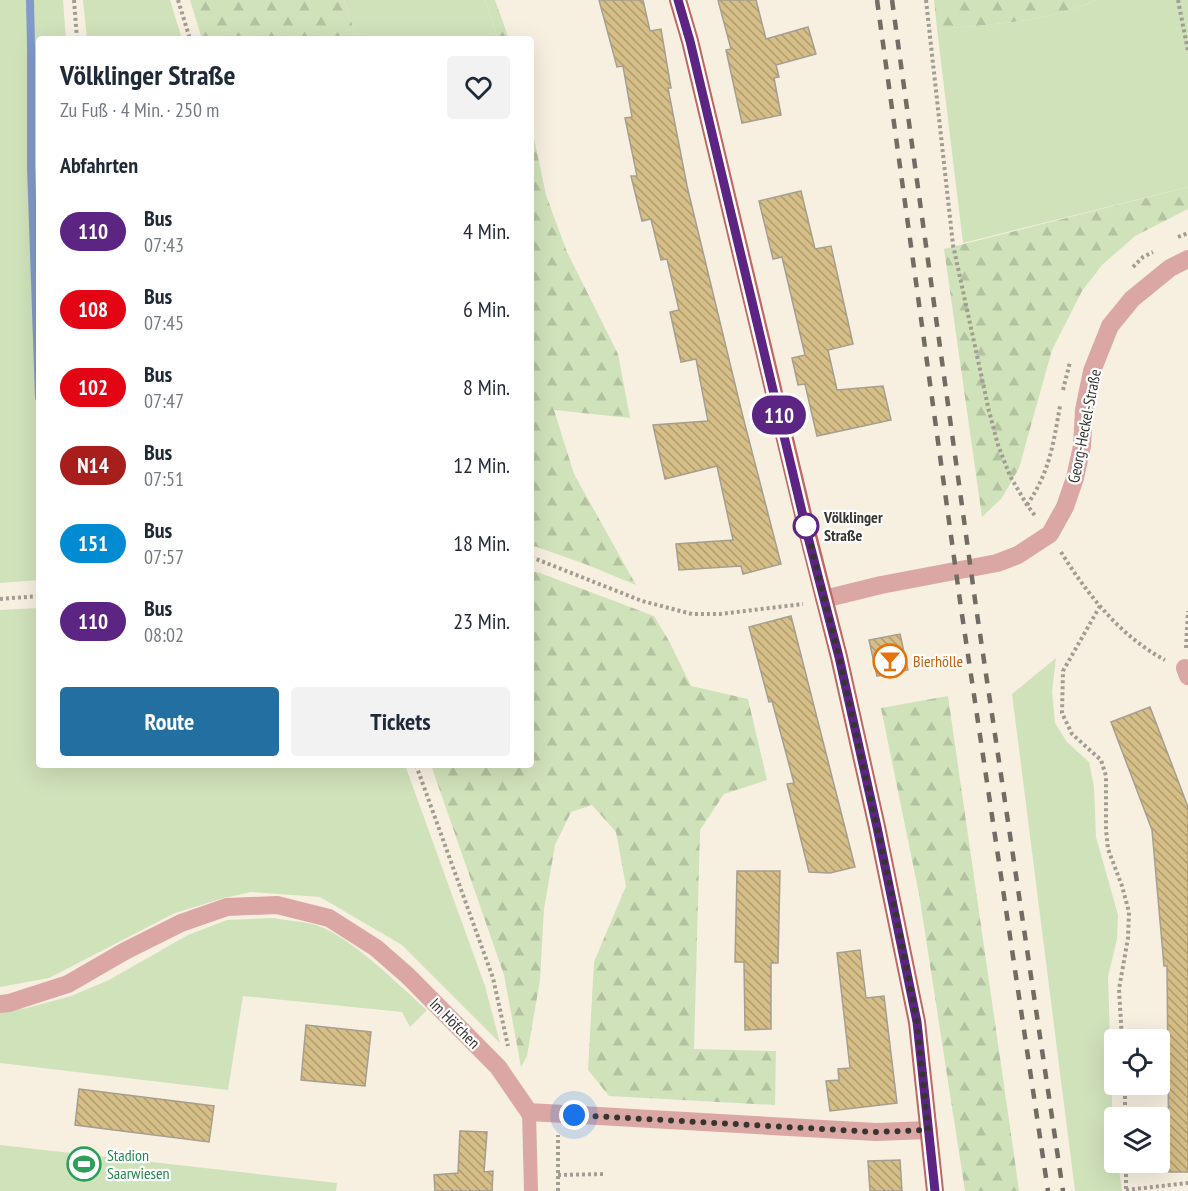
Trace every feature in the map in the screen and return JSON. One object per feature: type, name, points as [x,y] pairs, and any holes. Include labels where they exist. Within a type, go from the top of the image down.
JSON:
[{"type":"main road","points":[[678,0],[693,53],[875,816],[915,1011],[935,1191]]},
{"type":"street","name":"Georg-Heckel-Straße","points":[[824,599],[874,586],[997,563],[1018,555],[1050,534],[1065,507],[1076,478],[1082,446],[1084,410],[1092,371],[1110,327],[1132,299],[1170,268],[1188,259]]},
{"type":"street","name":"Im Höfchen","points":[[0,1004],[68,984],[125,951],[181,923],[227,908],[277,905],[328,918],[376,948],[408,976],[498,1067],[529,1112]]},
{"type":"street","points":[[529,1112],[876,1132],[928,1130]]},
{"type":"lane","points":[[529,1112],[531,1191]]},
{"type":"path","points":[[74,0],[77,36]]},
{"type":"path","points":[[178,0],[189,36]]},
{"type":"path","points":[[926,0],[953,244],[989,411],[998,445],[1010,476],[1027,505],[1100,606],[1149,651],[1186,672],[1188,611]]},
{"type":"path","points":[[1178,0],[1188,51]]},
{"type":"path","points":[[534,558],[642,601],[692,614],[720,614],[788,607],[824,599]]},
{"type":"path","points":[[0,599],[36,596]]},
{"type":"path","points":[[1100,606],[1063,671],[1062,713],[1072,734],[1101,760],[1106,776],[1108,849],[1129,912],[1128,938],[1119,989],[1121,1029]]},
{"type":"path","points":[[417,768],[493,978],[511,1055]]},
{"type":"path","points":[[558,1114],[558,1191]]},
{"type":"path","points":[[1125,1173],[1126,1191],[1188,1183]]},
{"type":"path","points":[[558,1175],[606,1174]]},
{"type":"green space","points":[[0,0],[63,0],[66,36],[36,36],[36,580],[0,583]]},
{"type":"green space","points":[[83,0],[170,0],[181,36],[87,36]]},
{"type":"green space","points":[[190,0],[344,0],[356,36],[201,36]]},
{"type":"green space","points":[[344,0],[485,0],[497,36],[356,36]]},
{"type":"green space","points":[[485,0],[495,0],[508,36],[497,36]]},
{"type":"green space","points":[[934,0],[1096,0],[1039,18],[937,29]]},
{"type":"green space","points":[[1096,0],[1188,0],[1188,187],[963,243],[937,29],[1039,18]]},
{"type":"green space","points":[[534,138],[546,195],[567,252],[618,354],[630,418],[554,410],[574,474],[636,585],[534,546]]},
{"type":"green space","points":[[1188,187],[1188,209],[1135,236],[1102,265],[1082,291],[1052,350],[1019,468],[1002,498],[982,517],[944,249]]},
{"type":"green space","points":[[534,572],[654,616],[691,686],[748,699],[767,780],[724,794],[700,830],[694,1049],[776,1051],[775,1105],[609,1096],[588,1070],[594,962],[626,886],[616,832],[592,805],[571,812],[555,845],[544,909],[540,980],[527,1056],[521,1067],[504,975],[432,768],[534,768]]},
{"type":"green space","points":[[36,608],[36,768],[406,768],[485,986],[500,1043],[402,945],[320,897],[251,892],[224,898],[175,913],[49,978],[0,987],[0,610]]},
{"type":"green space","points":[[1056,658],[1052,692],[1055,723],[1067,742],[1089,762],[1094,787],[1096,837],[1118,915],[1117,939],[1108,977],[1110,1029],[1104,1029],[1104,1095],[1112,1095],[1112,1107],[1104,1107],[1104,1173],[1119,1173],[1122,1191],[1075,1191],[1012,694]]},
{"type":"green space","points":[[948,696],[1019,1191],[965,1191],[919,894],[881,708]]},
{"type":"green space","points":[[274,918],[316,925],[345,940],[427,1010],[410,1027],[402,1012],[243,996],[228,1090],[0,1063],[0,1012],[27,1008],[71,996],[109,980],[188,935],[227,920]]},
{"type":"green space","name":"Stadion Saarwiesen","points":[[0,1145],[337,1183],[336,1191],[0,1191]]},
{"type":"building","points":[[599,0],[643,0],[650,31],[661,29],[671,88],[668,88],[687,186],[781,564],[743,574],[741,566],[679,570],[676,544],[733,540],[717,466],[665,479],[653,425],[708,421],[696,359],[681,362],[670,312],[679,310],[667,259],[661,260],[651,219],[642,221],[631,176],[637,176],[625,118],[632,117],[623,66],[617,67]]},
{"type":"building","points":[[718,0],[756,0],[766,39],[808,27],[816,54],[776,65],[779,77],[774,78],[781,115],[742,123],[726,50],[731,49]]},
{"type":"building","points":[[801,191],[815,249],[831,246],[853,344],[828,350],[837,390],[883,386],[891,420],[817,436],[805,384],[798,385],[792,358],[805,355],[782,257],[773,259],[759,201]]},
{"type":"building","points":[[791,616],[855,867],[830,873],[809,872],[787,784],[794,783],[749,627]]},
{"type":"building","name":"Bierhölle","points":[[900,634],[908,670],[877,676],[869,640]]},
{"type":"building","points":[[1150,707],[1188,807],[1188,1172],[1170,1172],[1170,1029],[1168,1029],[1167,966],[1164,966],[1152,830],[1111,722]]},
{"type":"building","points":[[737,871],[780,871],[778,963],[771,963],[771,1029],[745,1030],[744,962],[735,962]]},
{"type":"building","points":[[860,950],[866,998],[884,996],[897,1103],[830,1111],[826,1081],[839,1080],[838,1069],[850,1068],[837,953]]},
{"type":"building","points":[[306,1025],[371,1032],[365,1086],[301,1080]]},
{"type":"building","points":[[79,1089],[214,1106],[209,1142],[75,1125]]},
{"type":"building","points":[[460,1131],[487,1132],[484,1172],[493,1171],[492,1191],[435,1191],[434,1175],[458,1173]]},
{"type":"building","points":[[900,1160],[902,1191],[870,1191],[868,1161]]},
{"type":"waterway","points":[[30,0],[31,167],[36,311]]},
{"type":"railway","points":[[877,0],[961,608],[1048,1191]]},
{"type":"railway","points":[[892,0],[976,607],[1063,1191]]},
{"type":"bus line","name":"110","points":[[678,0],[690,41],[808,537],[839,657],[893,900],[917,1022],[935,1191]]},
{"type":"place","name":"Völklinger Straße","points":[[806,526]]},
{"type":"place","name":"Bierhölle","points":[[890,661]]},
{"type":"place","name":"Stadion Saarwiesen","points":[[84,1164]]},
{"type":"route","points":[[574,1115],[876,1132],[928,1130],[917,1022],[893,900],[839,657],[806,526]]}]
